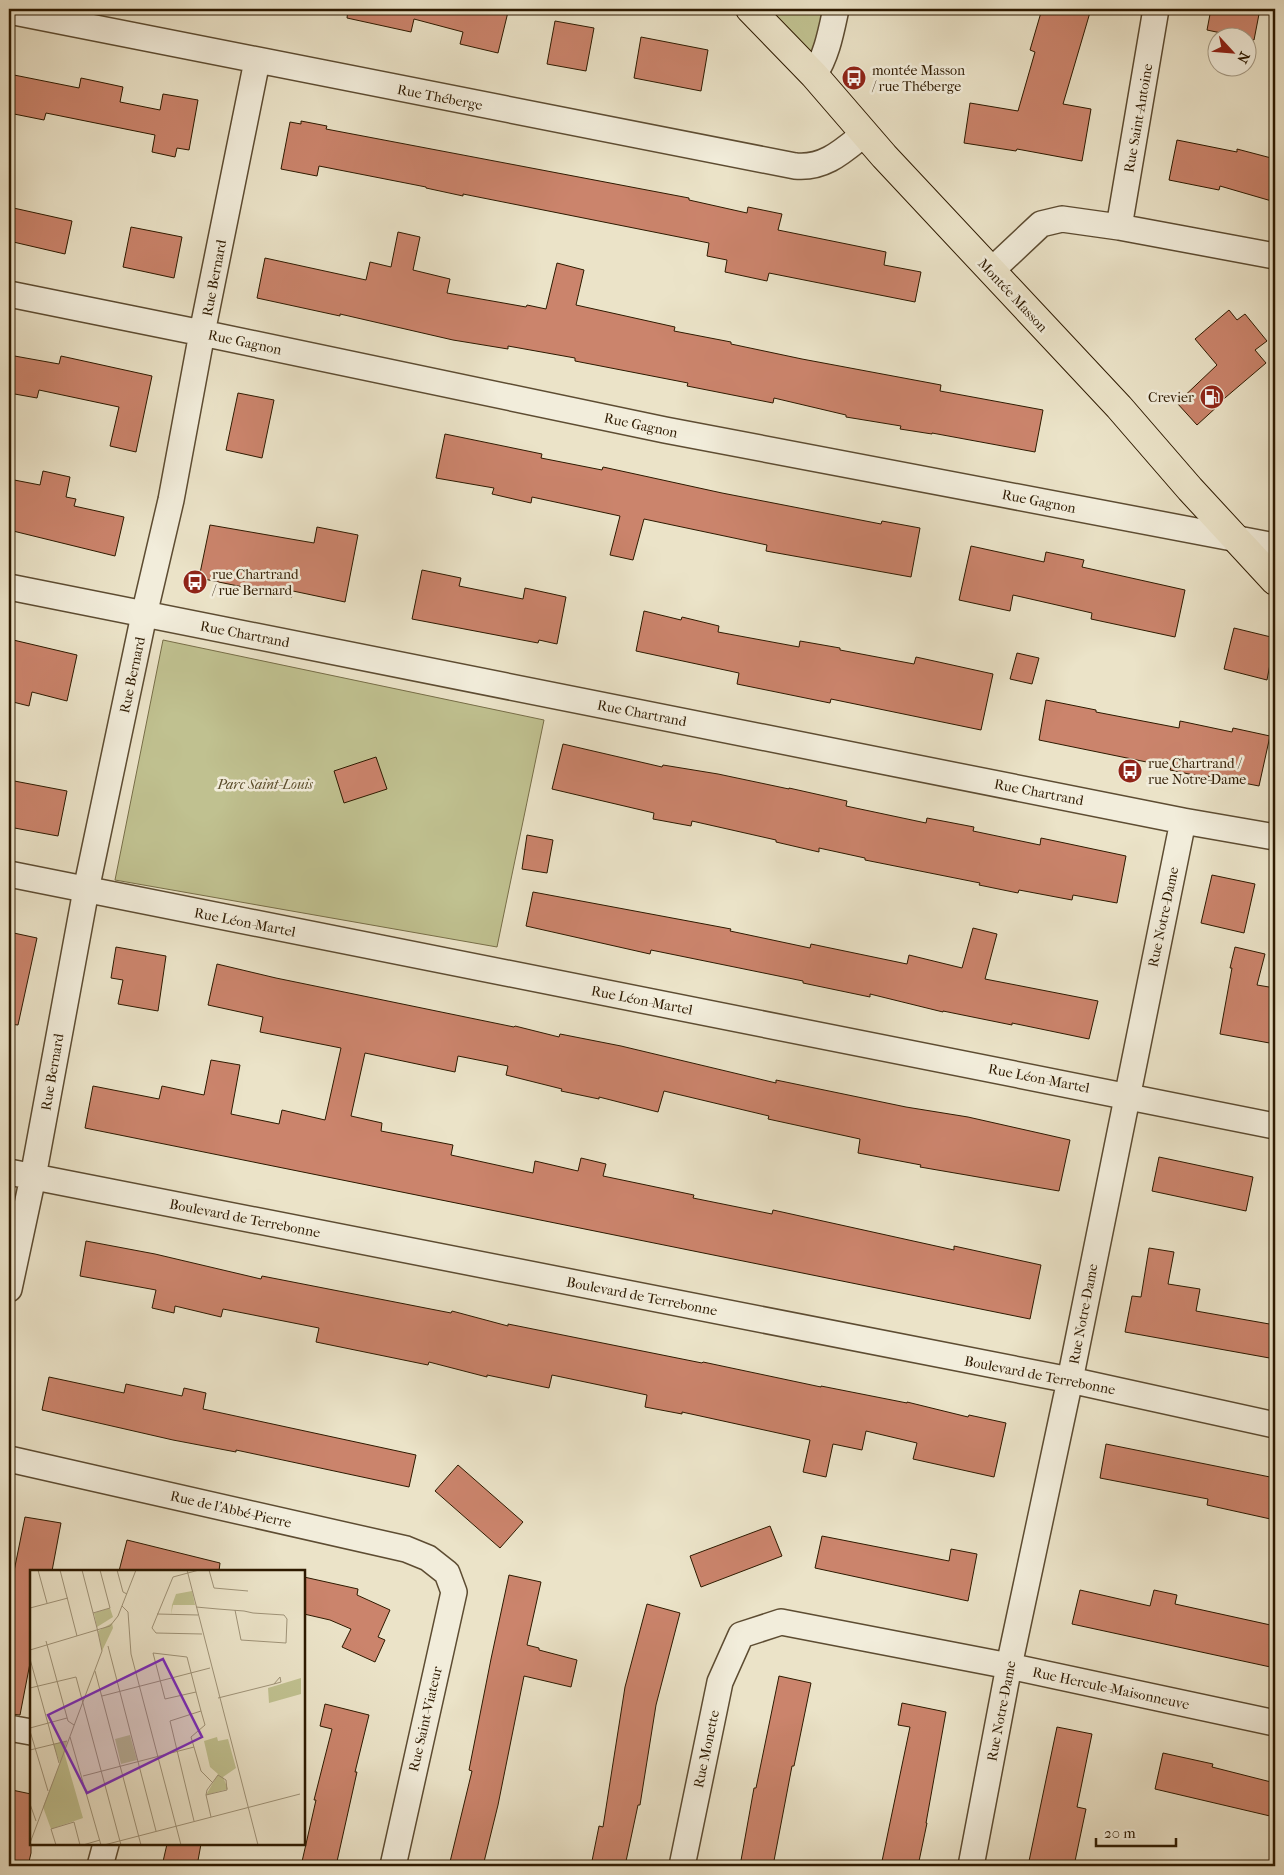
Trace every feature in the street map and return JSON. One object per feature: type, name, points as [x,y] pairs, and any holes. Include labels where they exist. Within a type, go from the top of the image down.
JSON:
[{"type":"main road","name":"Montée Masson","points":[[750,9],[814,75],[864,134],[1119,406],[1275,581]]},
{"type":"street","points":[[814,75],[820,66],[828,45],[836,9]]},
{"type":"street","name":"Rue Saint-Antoine","points":[[1119,227],[1156,9]]},
{"type":"street","name":"Rue Théberge","points":[[9,11],[795,166],[810,166],[830,160],[864,134]]},
{"type":"street","name":"Rue Bernard","points":[[9,1289],[33,1177],[86,890],[144,614],[171,500],[202,333],[257,61]]},
{"type":"street","points":[[991,271],[1041,224],[1071,219],[1275,256]]},
{"type":"street","name":"Rue Gagnon","points":[[9,294],[665,430],[1275,546]]},
{"type":"street","name":"Rue Chartrand","points":[[9,587],[1183,821],[1275,837]]},
{"type":"street","name":"Rue Notre-Dame","points":[[971,1866],[1009,1666],[1070,1380],[1183,821]]},
{"type":"street","name":"Rue Léon-Martel","points":[[9,874],[1275,1126]]},
{"type":"street","name":"Boulevard de Terrebonne","points":[[9,1172],[1070,1380],[1275,1425]]},
{"type":"street","name":"Rue de l'Abbé-Pierre","points":[[9,1459],[406,1550],[428,1558],[447,1573]]},
{"type":"street","name":"Rue Saint-Viateur","points":[[393,1866],[454,1592],[447,1573]]},
{"type":"street","name":"Rue Hercule-Maisonneuve","points":[[741,1635],[781,1622],[1009,1666],[1275,1723]]},
{"type":"street","name":"Rue Monette","points":[[682,1866],[720,1682],[741,1635]]},
{"type":"street","points":[[9,1728],[30,1732]]},
{"type":"street","points":[[100,1866],[106,1845]]},
{"type":"green space","points":[[750,9],[836,9],[820,66]]},
{"type":"green space","name":"Parc Saint-Louis","points":[[163,640],[544,720],[497,947],[115,880]]},
{"type":"building","points":[[348,9],[494,9],[508,12],[498,53],[460,44],[463,32],[414,19],[411,32],[347,18]]},
{"type":"building","points":[[1042,9],[1091,9],[1063,104],[1091,109],[1082,161],[1017,149],[1016,151],[964,143],[970,103],[1018,111],[1035,52],[1030,50]]},
{"type":"building","points":[[1211,9],[1260,9],[1256,30],[1256,28],[1207,28]]},
{"type":"building","points":[[555,21],[594,28],[586,71],[547,64]]},
{"type":"building","points":[[641,37],[708,50],[701,91],[634,78]]},
{"type":"building","points":[[9,74],[79,88],[81,78],[123,87],[120,102],[160,110],[163,94],[198,100],[189,150],[177,148],[175,157],[152,152],[155,135],[46,113],[44,120],[9,113]]},
{"type":"building","points":[[301,121],[327,126],[326,129],[689,198],[689,200],[747,213],[748,207],[782,214],[778,230],[886,252],[884,265],[921,272],[915,302],[769,273],[767,281],[725,272],[727,260],[707,256],[709,243],[463,194],[463,196],[319,166],[317,176],[281,169],[290,122],[301,124]]},
{"type":"building","points":[[1177,140],[1237,152],[1237,149],[1275,159],[1275,202],[1220,186],[1219,190],[1169,180]]},
{"type":"building","points":[[9,207],[72,221],[65,254],[9,241]]},
{"type":"building","points":[[131,227],[182,237],[174,278],[123,267]]},
{"type":"building","points":[[398,232],[420,237],[413,270],[450,279],[447,293],[546,309],[557,263],[584,270],[576,305],[675,327],[674,331],[731,342],[731,344],[941,385],[940,391],[1043,410],[1035,452],[900,429],[901,426],[846,417],[846,415],[774,398],[773,403],[687,386],[688,383],[575,361],[575,358],[508,346],[508,349],[453,340],[340,314],[340,316],[257,298],[265,258],[366,280],[370,262],[391,267]]},
{"type":"building","points":[[1229,310],[1237,320],[1245,314],[1267,341],[1255,350],[1266,363],[1219,403],[1197,425],[1177,403],[1217,365],[1195,339]]},
{"type":"building","points":[[9,355],[59,364],[61,356],[152,376],[136,452],[110,446],[119,407],[39,390],[37,398],[9,393]]},
{"type":"building","points":[[238,393],[274,400],[262,458],[226,450]]},
{"type":"building","points":[[445,434],[542,454],[541,458],[602,470],[603,467],[722,493],[881,524],[882,521],[920,528],[911,577],[766,551],[767,545],[644,519],[633,560],[610,555],[620,516],[532,497],[531,503],[492,494],[494,488],[436,478]]},
{"type":"building","points":[[43,471],[70,477],[66,497],[76,499],[74,506],[124,517],[115,556],[9,530],[9,479],[40,485]]},
{"type":"building","points":[[210,525],[314,543],[317,527],[358,535],[345,602],[293,591],[292,597],[199,578]]},
{"type":"building","points":[[971,546],[1044,562],[1046,552],[1084,560],[1082,567],[1185,590],[1175,637],[1091,619],[1092,613],[1013,595],[1010,611],[959,600]]},
{"type":"building","points":[[422,570],[461,578],[459,586],[523,599],[525,588],[566,597],[557,644],[539,640],[538,643],[412,619]]},
{"type":"building","points":[[644,611],[681,620],[682,617],[719,626],[718,632],[799,647],[800,641],[914,664],[916,657],[993,674],[981,730],[831,699],[830,703],[737,684],[739,673],[636,651]]},
{"type":"building","points":[[1234,628],[1275,638],[1267,680],[1224,669]]},
{"type":"building","points":[[9,639],[77,655],[67,701],[32,692],[29,706],[9,701]]},
{"type":"building","points":[[1017,653],[1039,658],[1032,684],[1010,679]]},
{"type":"building","points":[[1046,700],[1179,728],[1180,721],[1232,732],[1233,728],[1270,736],[1259,786],[1208,776],[1208,778],[1170,770],[1171,767],[1039,740]]},
{"type":"building","points":[[563,744],[662,767],[663,765],[718,774],[789,788],[847,801],[846,806],[926,823],[927,818],[974,827],[973,831],[1040,845],[1041,838],[1126,856],[1117,903],[1073,895],[1072,900],[1019,890],[1018,893],[979,885],[980,883],[865,860],[865,858],[819,848],[819,852],[692,821],[691,826],[653,819],[654,813],[552,789]]},
{"type":"building","points":[[376,757],[387,789],[344,803],[334,771]]},
{"type":"building","points":[[9,780],[67,791],[58,836],[9,827]]},
{"type":"building","points":[[527,835],[553,840],[547,873],[522,869]]},
{"type":"building","points":[[1212,875],[1255,884],[1244,933],[1201,923]]},
{"type":"building","points":[[533,892],[731,929],[730,931],[810,948],[811,944],[907,964],[909,955],[962,968],[973,928],[997,934],[985,979],[1098,1001],[1089,1039],[1012,1023],[1012,1025],[943,1012],[870,994],[870,997],[803,983],[803,981],[651,950],[650,954],[526,926]]},
{"type":"building","points":[[9,932],[37,938],[18,1025],[9,1024]]},
{"type":"building","points":[[116,947],[166,956],[158,1011],[118,1004],[123,980],[111,978]]},
{"type":"building","points":[[1235,947],[1265,954],[1257,985],[1275,988],[1275,1044],[1220,1034]]},
{"type":"building","points":[[217,964],[276,978],[515,1026],[559,1037],[560,1034],[621,1046],[776,1083],[776,1080],[906,1107],[968,1117],[1070,1140],[1059,1191],[920,1167],[921,1165],[858,1153],[860,1139],[768,1119],[769,1116],[664,1091],[658,1112],[599,1097],[599,1099],[561,1091],[562,1089],[506,1075],[508,1066],[458,1056],[455,1072],[365,1053],[351,1116],[382,1123],[381,1131],[453,1145],[451,1155],[533,1173],[535,1161],[578,1171],[581,1158],[606,1164],[603,1176],[694,1195],[693,1198],[772,1214],[773,1210],[954,1250],[954,1246],[1041,1265],[1030,1319],[85,1128],[93,1086],[159,1099],[162,1086],[204,1095],[211,1060],[240,1065],[231,1114],[279,1124],[282,1110],[325,1120],[341,1048],[260,1032],[263,1017],[208,1005]]},
{"type":"building","points":[[1159,1157],[1253,1177],[1246,1211],[1152,1191]]},
{"type":"building","points":[[86,1241],[155,1254],[261,1279],[262,1276],[451,1313],[452,1311],[508,1326],[508,1324],[821,1387],[907,1402],[968,1417],[969,1415],[1006,1423],[994,1477],[913,1459],[917,1443],[866,1431],[862,1450],[833,1444],[826,1477],[803,1472],[810,1440],[682,1412],[682,1414],[645,1407],[647,1395],[552,1375],[549,1388],[487,1375],[487,1377],[429,1362],[428,1365],[316,1342],[319,1328],[223,1309],[221,1317],[175,1306],[174,1313],[152,1308],[156,1290],[80,1276]]},
{"type":"building","points":[[1149,1248],[1174,1252],[1168,1284],[1200,1289],[1196,1311],[1275,1325],[1275,1359],[1125,1332],[1132,1296],[1141,1297]]},
{"type":"building","points":[[49,1377],[124,1393],[126,1384],[182,1396],[184,1388],[206,1393],[203,1409],[416,1455],[409,1487],[236,1450],[236,1452],[173,1440],[42,1410]]},
{"type":"building","points":[[1106,1444],[1275,1478],[1275,1520],[1207,1505],[1208,1499],[1100,1478]]},
{"type":"building","points":[[458,1465],[523,1522],[500,1548],[435,1491]]},
{"type":"building","points":[[25,1517],[61,1523],[52,1570],[30,1570],[30,1663],[20,1715],[9,1714],[9,1586],[11,1586]]},
{"type":"building","points":[[770,1526],[782,1556],[701,1587],[690,1556]]},
{"type":"building","points":[[822,1536],[949,1561],[951,1549],[977,1554],[968,1601],[815,1568]]},
{"type":"building","points":[[127,1540],[220,1563],[219,1570],[119,1570]]},
{"type":"building","points":[[509,1575],[541,1582],[527,1645],[577,1660],[571,1687],[524,1676],[498,1805],[483,1866],[449,1866],[472,1771],[469,1770]]},
{"type":"building","points":[[305,1577],[358,1589],[357,1595],[390,1610],[378,1637],[385,1640],[375,1662],[342,1647],[351,1629],[330,1620],[305,1614]]},
{"type":"building","points":[[1080,1590],[1150,1606],[1154,1590],[1177,1595],[1175,1604],[1275,1626],[1275,1668],[1072,1624]]},
{"type":"building","points":[[647,1604],[680,1613],[656,1705],[640,1805],[638,1805],[625,1866],[591,1866],[599,1826],[603,1827],[625,1687]]},
{"type":"building","points":[[779,1676],[811,1683],[794,1766],[792,1766],[773,1866],[740,1866],[754,1788],[756,1788]]},
{"type":"building","points":[[902,1703],[946,1712],[918,1866],[881,1866],[910,1727],[898,1725]]},
{"type":"building","points":[[325,1704],[369,1715],[355,1772],[357,1772],[336,1866],[301,1866],[316,1800],[314,1800],[332,1729],[320,1726]]},
{"type":"building","points":[[1057,1727],[1092,1734],[1077,1807],[1086,1809],[1074,1866],[1028,1866]]},
{"type":"building","points":[[1163,1753],[1213,1764],[1212,1767],[1275,1783],[1275,1794],[1270,1816],[1155,1789]]},
{"type":"building","points":[[12,1790],[30,1794],[31,1853],[28,1866],[9,1866],[9,1805]]},
{"type":"building","points":[[167,1845],[201,1845],[197,1866],[162,1866]]},
{"type":"place","name":"montée Masson / rue Théberge","points":[[854,78]]},
{"type":"place","name":"Crevier","points":[[1212,397]]},
{"type":"place","name":"rue Chartrand / rue Bernard","points":[[195,582]]},
{"type":"place","name":"rue Chartrand / rue Notre-Dame","points":[[1130,771]]}]
